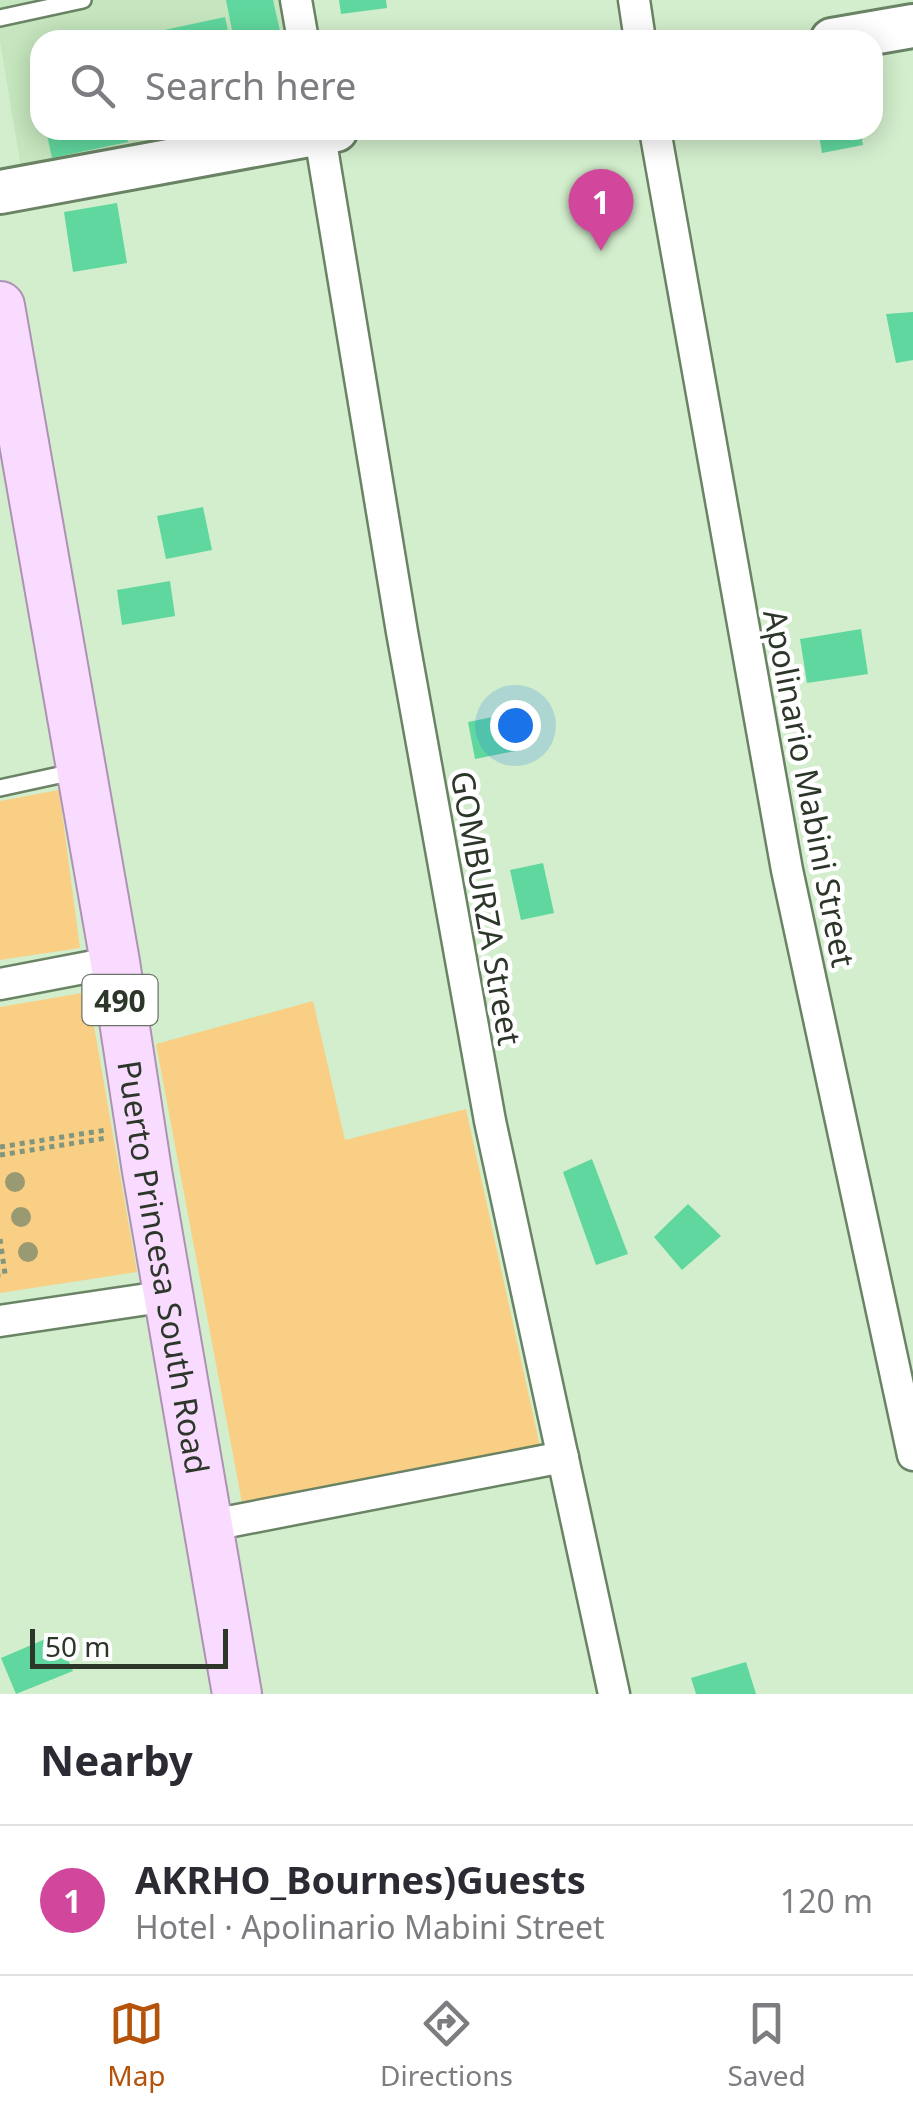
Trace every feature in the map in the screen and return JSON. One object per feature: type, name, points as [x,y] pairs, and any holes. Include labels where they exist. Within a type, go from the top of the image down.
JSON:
[{"type":"main road","name":"Puerto Princesa South Road","points":[[0,306],[237,1694]]},
{"type":"street","points":[[296,0],[301,30]]},
{"type":"street","points":[[634,0],[638,30]]},
{"type":"street","points":[[883,31],[913,26]]},
{"type":"street","points":[[0,192],[277,140]]},
{"type":"street","name":"GOMBURZA Street","points":[[326,140],[402,632],[490,1121],[614,1694]]},
{"type":"street","name":"Apolinario Mabini Street","points":[[657,140],[786,870],[913,1456]]},
{"type":"street","points":[[0,984],[115,962]]},
{"type":"street","points":[[0,1321],[168,1296]]},
{"type":"street","points":[[207,1526],[564,1457]]},
{"type":"lane","points":[[0,18],[83,0]]},
{"type":"lane","points":[[0,788],[82,770]]},
{"type":"path","points":[[0,1151],[140,1128]]},
{"type":"path","points":[[0,1239],[6,1274],[0,1274]]},
{"type":"shaded area","points":[[0,0],[286,0],[291,30],[30,30],[30,140],[148,140],[21,167],[0,41]]},
{"type":"shaded area","points":[[59,790],[80,948],[0,960],[0,801]]},
{"type":"shaded area","points":[[88,992],[137,1272],[0,1293],[0,1007]]},
{"type":"shaded area","points":[[313,1001],[345,1140],[466,1109],[541,1451],[243,1508],[156,1044]]},
{"type":"building","points":[[226,0],[273,0],[280,30],[232,30]]},
{"type":"building","points":[[339,0],[386,0],[387,8],[341,14]]},
{"type":"building","points":[[225,17],[228,30],[164,30]]},
{"type":"building","points":[[48,140],[128,140],[128,142],[52,158]]},
{"type":"building","points":[[820,140],[862,140],[863,145],[822,153]]},
{"type":"building","points":[[117,203],[127,263],[73,272],[64,212]]},
{"type":"building","points":[[913,312],[913,360],[896,363],[886,314]]},
{"type":"building","points":[[203,507],[212,550],[166,559],[157,516]]},
{"type":"building","points":[[170,581],[175,616],[122,625],[117,590]]},
{"type":"building","points":[[861,629],[868,674],[807,683],[800,639]]},
{"type":"building","points":[[513,713],[520,750],[475,759],[468,722]]},
{"type":"building","points":[[543,863],[554,913],[521,920],[510,870]]},
{"type":"building","points":[[592,1159],[628,1254],[596,1265],[563,1172]]},
{"type":"building","points":[[688,1204],[721,1236],[682,1270],[654,1237]]},
{"type":"building","points":[[57,1634],[73,1671],[16,1694],[1,1658]]},
{"type":"building","points":[[746,1662],[756,1694],[696,1694],[691,1678]]},
{"type":"place","name":"AKRHO_Bournes)Guests","points":[[601,251]]}]
